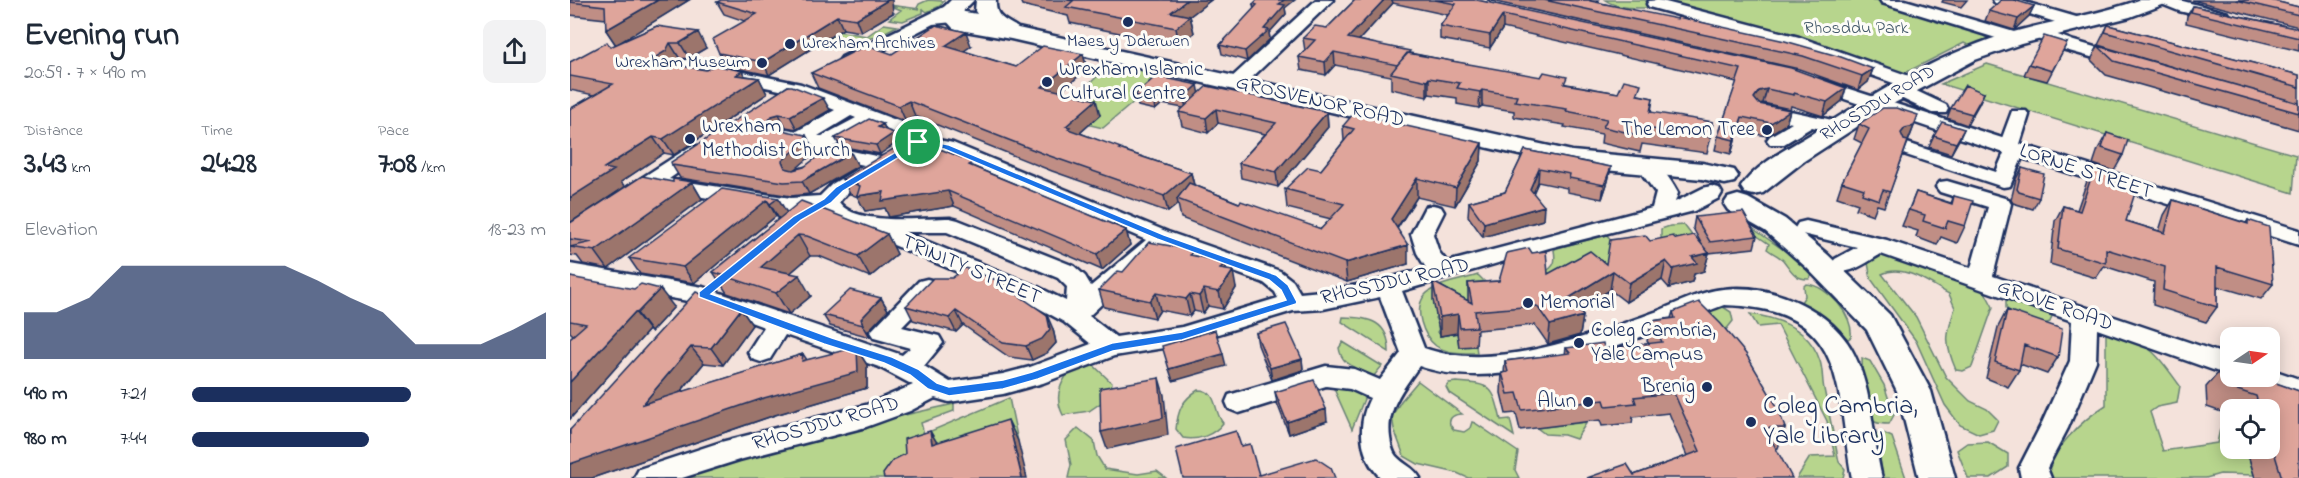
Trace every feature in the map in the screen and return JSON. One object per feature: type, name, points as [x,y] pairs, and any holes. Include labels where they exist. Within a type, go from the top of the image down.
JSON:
[{"type":"main road","points":[[986,0],[985,10],[1001,27]]},
{"type":"main road","name":"RHOSDDU ROAD","points":[[1732,191],[1775,168],[1903,86],[1966,56],[2014,38],[2158,0]]},
{"type":"main road","name":"GROSVENOR ROAD","points":[[957,12],[1001,27],[1236,83],[1572,159],[1640,168],[1732,191]]},
{"type":"main road","points":[[1732,191],[1778,206],[1806,228],[1843,265],[1875,309],[1879,323],[1914,391],[1936,478]]},
{"type":"main road","points":[[1732,191],[1817,261],[1879,323]]},
{"type":"street","points":[[1236,83],[1325,0]]},
{"type":"street","points":[[1888,0],[1913,3],[2014,38]]},
{"type":"street","points":[[2001,0],[2077,23]]},
{"type":"street","points":[[2165,0],[2185,8],[2242,21]]},
{"type":"street","points":[[1655,4],[1793,42],[1903,86],[1939,109]]},
{"type":"street","points":[[834,68],[926,22],[957,12]]},
{"type":"street","name":"GROSVENOR ROAD","points":[[894,38],[936,26],[957,12]]},
{"type":"street","points":[[2039,33],[2068,45],[2145,68]]},
{"type":"street","points":[[686,65],[794,88],[907,131],[918,142],[946,147],[1160,237],[1272,277],[1285,287],[1292,302]]},
{"type":"street","points":[[768,104],[814,78]]},
{"type":"street","name":"LORNE STREET","points":[[1803,78],[1873,104],[2012,149],[2299,238]]},
{"type":"street","points":[[850,109],[793,136],[825,143],[871,118]]},
{"type":"street","points":[[1763,111],[1839,127]]},
{"type":"street","points":[[1907,149],[2003,181],[2019,115]]},
{"type":"street","points":[[1777,140],[1809,121]]},
{"type":"street","points":[[615,206],[713,140]]},
{"type":"street","points":[[772,239],[798,218],[828,201],[839,189],[918,142]]},
{"type":"street","points":[[824,156],[883,163]]},
{"type":"street","points":[[1640,168],[1662,183],[1667,193],[1661,213]]},
{"type":"street","points":[[651,182],[799,205],[828,201]]},
{"type":"street","points":[[1947,187],[2000,204],[1980,280]]},
{"type":"street","name":"RHOSDDU ROAD","points":[[649,478],[701,458],[872,416],[912,400],[933,386],[949,392],[1003,384],[1034,376],[1112,347],[1182,336],[1292,302],[1323,300],[1388,287],[1544,242],[1661,213],[1732,191]]},
{"type":"street","points":[[699,216],[727,194]]},
{"type":"street","name":"TRINITY STREET","points":[[828,201],[835,212],[1030,293],[1072,316],[1112,347]]},
{"type":"street","points":[[1433,212],[1422,234],[1428,253],[1442,273]]},
{"type":"street","points":[[868,225],[950,225],[1066,272],[1079,282],[1080,290],[1072,316]]},
{"type":"street","name":"GROVE ROAD","points":[[1806,228],[1879,245],[2220,363]]},
{"type":"street","points":[[1072,316],[1160,237]]},
{"type":"street","points":[[1843,265],[1879,245]]},
{"type":"street","points":[[614,279],[633,265]]},
{"type":"street","points":[[906,368],[930,343],[883,332],[934,281],[951,285],[968,268]]},
{"type":"street","points":[[570,272],[699,295],[888,360],[906,368],[933,386]]},
{"type":"street","points":[[1388,287],[1414,354],[1456,365],[1501,364],[1570,350],[1722,297],[1745,296],[1788,306],[1804,316],[1835,344],[1843,358],[1854,398],[1859,441],[1867,478]]},
{"type":"street","points":[[2036,478],[2033,468],[2054,428],[2083,361],[2085,316]]},
{"type":"street","points":[[761,352],[779,324]]},
{"type":"street","points":[[1405,478],[1376,470],[1374,418],[1379,404],[1414,354]]},
{"type":"street","points":[[1239,402],[1326,376],[1354,379],[1386,394]]},
{"type":"street","points":[[2280,383],[2299,390]]},
{"type":"green space","points":[[928,0],[944,1],[940,6],[927,12],[923,9],[923,13],[903,21],[889,19],[901,10],[889,5],[920,9],[917,8],[919,4]]},
{"type":"green space","name":"Rhosddu Park","points":[[1605,0],[1876,0],[1984,33],[1982,35],[1988,39],[1989,43],[1970,46],[1964,43],[1901,75],[1723,28],[1673,10],[1619,6]]},
{"type":"green space","points":[[884,24],[897,26],[863,40],[846,41],[826,38],[832,30],[867,36]]},
{"type":"green space","points":[[1114,62],[1167,74],[1103,128],[1052,116]]},
{"type":"green space","points":[[1987,64],[2296,155],[2293,193],[1941,84]]},
{"type":"green space","points":[[1684,225],[1697,242],[1666,247],[1661,237],[1661,229]]},
{"type":"green space","points":[[1748,225],[1808,267],[1813,274],[1809,279],[1800,278],[1794,274],[1783,260],[1767,249],[1769,244],[1753,233]]},
{"type":"green space","points":[[1607,235],[1624,256],[1608,265],[1544,275],[1544,272],[1554,263],[1554,250],[1557,248]]},
{"type":"green space","points":[[1882,253],[1984,290],[1993,307],[1972,367],[1963,371],[1956,370],[1948,345],[1948,333],[1955,308],[1949,294],[1908,273],[1890,271],[1882,274],[1916,317],[1946,377],[1970,401],[1987,409],[1998,420],[1993,430],[1979,434],[1960,425],[1945,405],[1916,341],[1871,279],[1868,263],[1872,257]]},
{"type":"green space","points":[[1478,275],[1485,282],[1511,295],[1438,305],[1435,308],[1439,313],[1435,318],[1440,327],[1437,332],[1442,336],[1457,330],[1459,347],[1476,346],[1477,353],[1456,353],[1441,349],[1431,342],[1421,322],[1421,301],[1425,295],[1436,288]]},
{"type":"green space","points":[[1806,284],[1823,290],[1838,303],[1848,320],[1851,337],[1848,339],[1814,313],[1811,307],[1806,307],[1801,302],[1805,296],[1804,286]]},
{"type":"green space","points":[[2016,296],[2053,313],[2050,322],[2032,324],[2006,308],[2006,300]]},
{"type":"green space","points":[[1720,305],[1731,312],[1733,321],[1725,331],[1700,315]]},
{"type":"green space","points":[[1750,314],[1783,322],[1809,341],[1815,350],[1821,364],[1839,462],[1845,469],[1843,478],[1797,478],[1810,457],[1835,456],[1827,421],[1778,325],[1758,327]]},
{"type":"green space","points":[[1343,317],[1362,318],[1376,323],[1386,334],[1389,352],[1342,322]]},
{"type":"green space","points":[[2116,331],[2146,346],[2180,386],[2177,403],[2157,407],[2150,412],[2163,451],[2217,443],[2220,429],[2220,459],[2249,459],[2254,475],[2220,474],[2206,478],[2048,478],[2054,457],[2061,446],[2078,427],[2106,405],[2106,332]]},
{"type":"green space","points":[[1343,342],[1382,366],[1373,377],[1347,363],[1339,348]]},
{"type":"green space","points":[[1862,358],[1870,361],[1884,385],[1894,415],[1889,424],[1875,422],[1867,411],[1863,393]]},
{"type":"green space","points":[[1077,362],[1090,362],[1112,383],[1108,398],[1089,411],[1063,415],[1059,393],[1067,374]]},
{"type":"green space","points":[[1418,381],[1462,414],[1455,415],[1450,420],[1450,425],[1454,430],[1464,432],[1470,428],[1472,422],[1475,423],[1518,452],[1515,470],[1519,478],[1468,478],[1457,473],[1418,464],[1404,456],[1394,429],[1392,416]]},
{"type":"green space","points":[[1331,382],[1362,394],[1364,399],[1352,429]]},
{"type":"green space","points":[[1449,383],[1477,384],[1489,389],[1496,400],[1501,420],[1510,419],[1514,436],[1449,393],[1446,387]]},
{"type":"green space","points":[[1198,390],[1205,391],[1213,398],[1223,423],[1215,431],[1205,436],[1194,439],[1183,438],[1176,429],[1178,416],[1188,398]]},
{"type":"green space","points":[[1009,398],[1018,441],[911,478],[673,478],[798,439],[954,404],[954,411],[921,423],[924,434]]},
{"type":"green space","points":[[1587,422],[1576,439],[1564,435],[1545,434],[1537,428]]},
{"type":"green space","points":[[1078,428],[1094,441],[1097,456],[1105,469],[1138,474],[1157,471],[1166,478],[1068,478],[1071,465],[1066,440]]},
{"type":"green space","points":[[1881,432],[1892,437],[1906,478],[1883,478],[1876,435]]},
{"type":"green space","points":[[1988,442],[2008,454],[2008,467],[1991,478],[1968,478],[1957,450],[1967,443]]},
{"type":"building","points":[[570,0],[658,0],[606,30],[605,6],[570,2]]},
{"type":"building","points":[[721,0],[888,0],[856,19],[837,16],[763,62],[719,53],[713,39],[757,14],[717,2]]},
{"type":"building","points":[[1068,0],[1187,0],[1171,12],[1190,16],[1176,28],[1066,7],[1073,1]]},
{"type":"building","points":[[1257,0],[1284,0],[1279,4],[1285,5],[1264,29],[1269,30],[1245,51],[1220,45],[1257,5],[1253,4]]},
{"type":"building","points":[[1355,0],[1384,0],[1348,38],[1410,51],[1397,65],[1334,52],[1325,62],[1299,57],[1315,40],[1303,38],[1315,26],[1327,28]]},
{"type":"building","points":[[1435,0],[1477,0],[1791,68],[1846,88],[1827,102],[1794,93],[1794,95],[1767,89],[1759,91],[1754,98],[1759,104],[1790,110],[1771,123],[1742,117],[1734,140],[1718,136],[1741,69],[1503,15],[1490,35],[1440,26],[1456,4]]},
{"type":"building","points":[[1544,0],[1590,0],[1677,19],[1678,17],[1785,41],[1873,69],[1862,76],[1803,56]]},
{"type":"building","points":[[2001,0],[2014,0],[2034,6],[2018,19],[1989,11]]},
{"type":"building","points":[[2236,0],[2270,0],[2299,7],[2299,15]]},
{"type":"building","points":[[2193,6],[2299,29],[2299,38],[2191,12]]},
{"type":"building","points":[[936,25],[966,32],[945,46],[1016,67],[1043,46],[1083,54],[1042,87],[1096,100],[1066,126],[1070,127],[1068,129],[1191,173],[1164,196],[1047,155],[909,101],[899,106],[811,73],[867,45],[892,54]]},
{"type":"building","points":[[2108,25],[2299,75],[2299,87],[2105,32]]},
{"type":"building","points":[[657,26],[698,32],[680,43],[670,43],[666,51],[649,61],[706,70],[714,65],[742,71],[736,75],[759,78],[663,139],[653,137],[604,168],[614,170],[570,198],[570,109],[613,84],[570,76],[570,62],[607,42],[610,47]]},
{"type":"building","points":[[2044,36],[2067,43],[2052,71],[2029,64]]},
{"type":"building","points":[[2098,46],[2299,103],[2299,113],[2114,61]]},
{"type":"building","points":[[1407,53],[1541,77],[1544,72],[1567,77],[1564,84],[1618,93],[1624,80],[1641,84],[1637,95],[1653,98],[1650,112],[1713,122],[1711,137],[1645,128],[1643,136],[1603,127],[1607,119],[1566,111],[1567,109],[1515,101],[1517,96],[1457,88],[1460,83],[1429,78],[1427,81],[1391,73]]},
{"type":"building","points":[[1156,76],[1198,85],[1184,98],[1159,93],[1153,99],[1135,95]]},
{"type":"building","points":[[1965,85],[1984,93],[1972,114],[1951,108]]},
{"type":"building","points":[[788,86],[823,98],[790,116],[779,114],[772,116],[768,121],[772,128],[806,135],[806,141],[782,161],[785,168],[793,170],[804,167],[829,148],[851,153],[802,181],[784,182],[672,165],[671,162]]},
{"type":"building","points":[[1207,86],[1327,112],[1276,172],[1239,163],[1276,123],[1216,109],[1206,118],[1179,112]]},
{"type":"building","points":[[1883,108],[1896,108],[1918,115],[1914,126],[1905,128],[1901,133],[1904,140],[1908,141],[1890,192],[1883,190],[1879,200],[1862,194],[1864,189],[1842,182],[1869,129],[1859,124]]},
{"type":"building","points":[[1353,114],[1482,143],[1456,188],[1417,178],[1391,219],[1408,245],[1345,263],[1177,199],[1189,183],[1239,203],[1241,201],[1321,229],[1344,204],[1285,189],[1308,167],[1321,170],[1354,129],[1343,126]]},
{"type":"building","points":[[869,119],[883,124],[878,127],[894,133],[876,145],[835,138]]},
{"type":"building","points":[[1942,122],[1964,129],[1956,143],[1934,136]]},
{"type":"building","points":[[2107,133],[2128,140],[2123,155],[2102,148]]},
{"type":"building","points":[[912,138],[973,162],[969,165],[1126,230],[1097,254],[948,191],[882,201],[884,192],[857,196],[860,186],[842,179]]},
{"type":"building","points":[[1525,150],[1611,167],[1604,185],[1569,178],[1570,174],[1539,168],[1530,189],[1544,206],[1484,223],[1469,202],[1505,192]]},
{"type":"building","points":[[2095,166],[2117,173],[2114,183],[2136,190],[2126,221],[2165,233],[2173,200],[2248,224],[2248,220],[2269,227],[2273,284],[2217,267],[2217,307],[2163,290],[2165,267],[2106,249],[2106,263],[2058,249],[2063,206],[2080,211]]},
{"type":"building","points":[[2022,168],[2044,174],[2039,198],[2019,192],[2017,189]]},
{"type":"building","points":[[642,176],[673,182],[673,179],[692,182],[595,251],[570,247],[592,242],[570,239],[570,223]]},
{"type":"building","points":[[722,189],[778,198],[770,204],[767,200],[683,267],[629,258]]},
{"type":"building","points":[[1916,192],[1952,204],[1954,196],[1973,201],[1965,226],[1948,221],[1945,228],[1923,221],[1925,215],[1909,210]]},
{"type":"building","points":[[801,201],[887,234],[858,256],[807,236],[798,235],[761,267],[799,275],[776,293],[713,272]]},
{"type":"building","points":[[1743,212],[1757,236],[1710,242],[1695,217]]},
{"type":"building","points":[[1645,235],[1650,241],[1673,236],[1676,239],[1694,235],[1709,253],[1692,257],[1697,263],[1673,269],[1666,261],[1629,283],[1613,271],[1569,298],[1583,316],[1550,325],[1537,306],[1475,311],[1477,327],[1460,328],[1458,314],[1440,317],[1433,282],[1472,303],[1468,283],[1499,281],[1507,253],[1529,248],[1532,253],[1546,251],[1548,274],[1590,251],[1606,264],[1610,240]]},
{"type":"building","points":[[1149,242],[1193,250],[1190,255],[1225,262],[1220,269],[1233,271],[1219,292],[1204,289],[1199,296],[1190,294],[1186,299],[1156,293],[1150,301],[1099,290],[1118,271],[1123,272]]},
{"type":"building","points":[[965,268],[1004,283],[999,288],[1015,293],[1047,315],[1050,329],[1042,339],[1026,346],[1003,343],[956,311],[949,318],[906,306],[933,278],[952,278]]},
{"type":"building","points":[[570,277],[634,289],[641,284],[660,289],[637,313],[635,312],[570,382],[570,338],[586,324],[570,321]]},
{"type":"building","points":[[850,290],[881,298],[861,319],[863,325],[823,315]]},
{"type":"building","points":[[696,292],[741,309],[711,348],[691,347],[643,404],[803,354],[802,361],[853,348],[857,349],[858,372],[764,398],[570,464],[570,430]]},
{"type":"building","points":[[1699,302],[1746,354],[1778,408],[1785,428],[1765,428],[1792,478],[1587,478],[1627,464],[1634,475],[1700,451],[1674,393],[1634,397],[1636,403],[1606,406],[1604,400],[1522,410],[1517,393],[1508,394],[1502,373],[1508,372],[1505,361],[1570,353],[1566,348],[1603,343],[1604,349],[1662,342],[1652,321],[1675,318],[1673,312]]},
{"type":"building","points":[[2007,310],[2062,329],[2058,357],[2024,345],[2019,370],[1995,362]]},
{"type":"building","points":[[1286,324],[1302,359],[1270,368],[1256,333]]},
{"type":"building","points":[[1215,330],[1223,354],[1169,369],[1162,346]]},
{"type":"building","points":[[1159,378],[1163,418],[1101,432],[1100,388]]},
{"type":"building","points":[[1314,380],[1326,409],[1287,422],[1275,392]]},
{"type":"building","points":[[2280,384],[2299,391],[2299,478],[2282,478],[2276,459],[2280,459],[2280,399],[2257,399],[2256,396],[2228,387],[2280,387]]},
{"type":"building","points":[[1008,420],[1022,478],[884,478],[883,474],[893,460],[905,454],[904,439],[930,431],[932,444]]},
{"type":"building","points":[[1236,431],[1241,446],[1250,444],[1259,475],[1316,458],[1331,468],[1335,478],[1183,478],[1176,449]]},
{"type":"place","name":"Maes y Dderwen","points":[[1128,22]]},
{"type":"place","name":"Wrexham Archives","points":[[790,44]]},
{"type":"place","name":"Wrexham Museum","points":[[762,63]]},
{"type":"place","name":"Wrexham Islamic Cultural Centre","points":[[1047,82]]},
{"type":"place","name":"The Lemon Tree","points":[[1767,130]]},
{"type":"place","name":"Wrexham Methodist Church","points":[[690,139]]},
{"type":"place","name":"Memorial","points":[[1528,303]]},
{"type":"place","name":"Coleg Cambria, Yale Campus","points":[[1579,343]]},
{"type":"place","name":"Brenig","points":[[1707,387]]},
{"type":"place","name":"Alun","points":[[1588,402]]},
{"type":"place","name":"Coleg Cambria, Yale Library","points":[[1751,422]]},
{"type":"route","points":[[918,142],[946,147],[1160,237],[1256,270],[1272,277],[1285,287],[1292,302],[1182,336],[1112,347],[1034,376],[978,389],[949,392],[933,386],[914,372],[888,360],[828,341],[703,295],[798,218],[828,201],[839,189],[918,142]]}]
